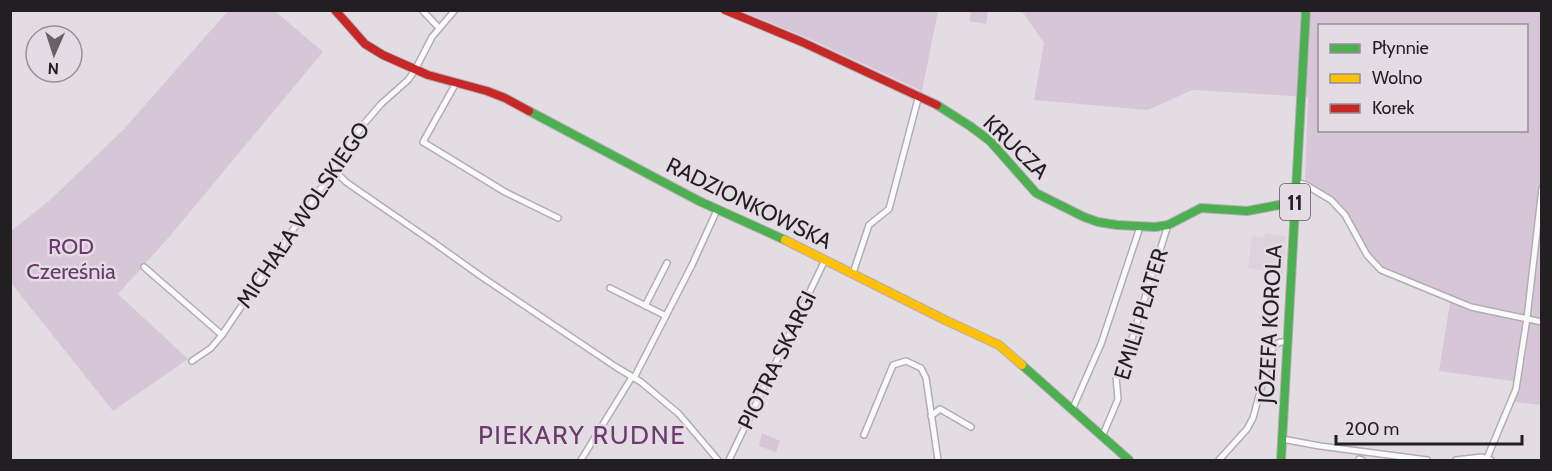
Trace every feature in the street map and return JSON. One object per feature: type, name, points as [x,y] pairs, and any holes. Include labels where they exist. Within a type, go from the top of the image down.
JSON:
[{"type":"main road","name":"RADZIONKOWSKA","points":[[335,10],[370,48],[415,70],[505,98],[717,210],[773,234],[999,345],[1129,460]]},
{"type":"main road","name":"KRUCZA","points":[[725,10],[919,95],[990,141],[1036,193],[1098,222],[1155,227],[1168,225],[1201,208],[1247,211],[1295,202]]},
{"type":"main road","name":"JÓZEFA KOROLA","points":[[1281,460],[1306,10]]},
{"type":"street","points":[[422,10],[439,28]]},
{"type":"street","name":"MICHAŁA WOLSKIEGO","points":[[192,361],[211,348],[222,335],[343,153],[371,114],[408,80],[439,28],[455,10]]},
{"type":"street","points":[[456,83],[423,142],[505,192],[558,218]]},
{"type":"street","points":[[853,273],[869,225],[889,209],[919,95]]},
{"type":"street","points":[[333,169],[346,182],[482,277],[657,394],[679,414],[718,460]]},
{"type":"street","points":[[1296,182],[1306,185],[1331,200],[1345,215],[1367,255],[1381,270],[1471,307],[1542,322]]},
{"type":"street","points":[[1456,460],[1478,457],[1489,459],[1516,389],[1527,318],[1542,188]]},
{"type":"street","points":[[581,460],[633,378],[692,265],[717,210]]},
{"type":"street","name":"EMILII PLATER","points":[[1102,437],[1118,399],[1116,377],[1131,342],[1168,225]]},
{"type":"street","points":[[1071,410],[1101,344],[1140,227]]},
{"type":"street","name":"PIOTRA SKARGI","points":[[729,460],[825,260]]},
{"type":"street","points":[[645,306],[667,263]]},
{"type":"street","points":[[144,267],[222,335]]},
{"type":"street","points":[[609,288],[666,316]]},
{"type":"street","points":[[1219,460],[1247,429],[1253,418],[1271,351],[1275,344],[1287,342]]},
{"type":"street","points":[[864,435],[893,365],[906,361],[921,368],[926,378],[938,460]]},
{"type":"street","points":[[931,416],[940,409],[971,427]]},
{"type":"street","points":[[1282,439],[1402,459],[1427,460]]},
{"type":"street","points":[[1359,451],[1360,460]]},
{"type":"shaded area","points":[[1265,233],[1286,236],[1283,274],[1248,268],[1252,236],[1264,238]]},
{"type":"green space","name":"ROD Czereśnia","points":[[228,11],[275,11],[323,52],[170,236],[118,294],[188,359],[113,411],[11,283],[11,231],[50,200],[123,130]]},
{"type":"green space","points":[[742,11],[938,11],[922,91],[812,40]]},
{"type":"green space","points":[[971,11],[988,11],[986,24],[969,21]]},
{"type":"green space","points":[[1019,11],[1541,11],[1541,405],[1515,402],[1519,382],[1439,371],[1450,303],[1370,261],[1350,225],[1331,201],[1305,185],[1308,97],[1192,90],[1148,110],[1034,100],[1044,43],[1024,14]]},
{"type":"green space","points":[[762,433],[780,441],[776,452],[759,446]]},
{"type":"traffic: fast","points":[[1281,460],[1306,10]]},
{"type":"traffic: fast","points":[[937,105],[990,141],[1036,193],[1098,222],[1155,227],[1168,225],[1201,208],[1247,211],[1295,202]]},
{"type":"traffic: fast","points":[[529,111],[699,201],[785,240]]},
{"type":"traffic: fast","points":[[1022,365],[1129,460]]},
{"type":"traffic: slow","points":[[785,240],[999,345],[1022,365]]},
{"type":"traffic: jam","points":[[335,10],[365,44],[383,55],[428,75],[487,91],[529,111]]},
{"type":"traffic: jam","points":[[725,10],[802,42],[937,105]]},
{"type":"district","name":"PIEKARY RUDNE","points":[[582,435]]}]
